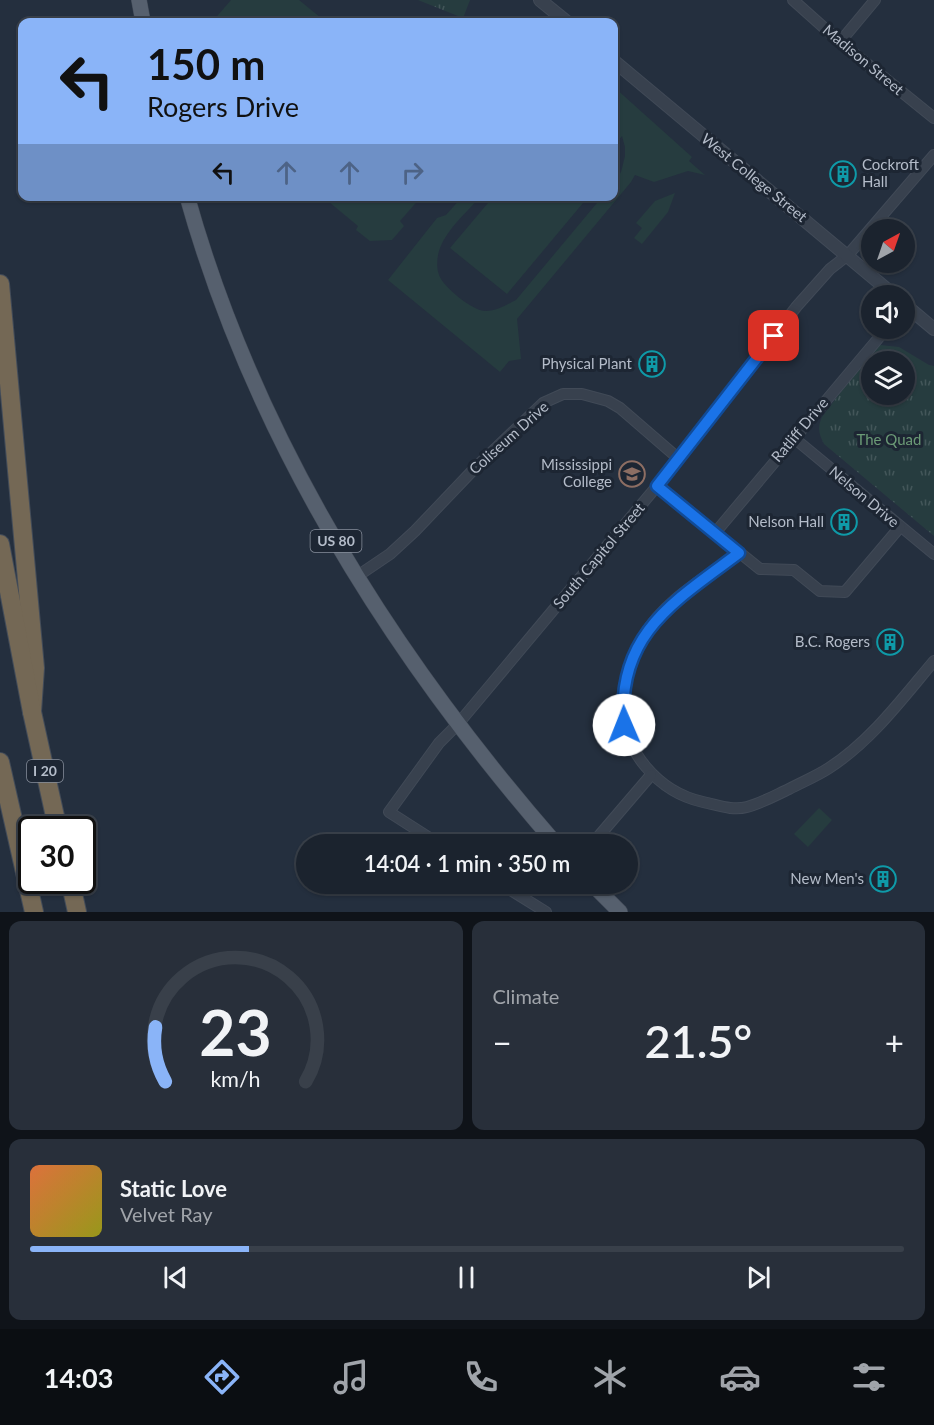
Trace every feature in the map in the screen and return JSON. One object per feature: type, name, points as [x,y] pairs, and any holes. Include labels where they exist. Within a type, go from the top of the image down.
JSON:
[{"type":"highway","points":[[0,285],[35,668],[32,712]]},
{"type":"highway","name":"I 20","points":[[0,544],[32,712],[55,816]]},
{"type":"highway","points":[[0,762],[34,912]]},
{"type":"highway","points":[[0,776],[7,798]]},
{"type":"highway","points":[[73,894],[77,912]]},
{"type":"main road","points":[[139,0],[142,18]]},
{"type":"main road","name":"US 80","points":[[188,201],[197,233],[228,320],[261,396],[297,471],[356,577],[400,645],[458,724],[521,805],[547,834]]},
{"type":"main road","points":[[602,894],[620,912]]},
{"type":"street","points":[[540,0],[562,18]]},
{"type":"street","name":"Madison Street","points":[[793,0],[840,42],[934,118]]},
{"type":"street","points":[[840,42],[875,0]]},
{"type":"street","name":"West College Street","points":[[618,64],[882,285]]},
{"type":"street","name":"South Capitol Street","points":[[424,834],[389,813],[439,743],[458,724],[657,486],[797,306],[830,270],[848,255],[934,155]]},
{"type":"street","points":[[915,314],[934,329]]},
{"type":"street","name":"Ratliff Drive","points":[[715,533],[878,339]]},
{"type":"street","name":"Coliseum Drive","points":[[356,577],[390,554],[415,531],[543,402],[563,394],[582,394],[608,401],[620,408],[679,459]]},
{"type":"street","name":"Nelson Drive","points":[[794,438],[934,554]]},
{"type":"street","points":[[657,486],[760,569],[794,570],[820,591],[845,592],[900,527]]},
{"type":"street","points":[[739,553],[677,599],[661,614],[645,634],[633,657],[626,681],[622,703],[624,725],[635,751],[651,775],[680,794],[698,801],[733,809],[748,807],[830,768],[880,725],[934,661]]},
{"type":"street","points":[[601,834],[651,775]]},
{"type":"street","points":[[517,894],[546,912]]},
{"type":"green space","points":[[231,0],[299,0],[321,18],[215,18]]},
{"type":"green space","points":[[418,0],[470,0],[463,18]]},
{"type":"green space","points":[[618,91],[692,157],[689,161],[705,175],[688,171],[654,182],[635,175],[618,198],[618,177],[625,156],[622,136],[618,141]]},
{"type":"green space","points":[[675,193],[668,212],[642,244],[634,238],[642,228],[636,223],[655,201]]},
{"type":"green space","points":[[328,201],[418,201],[400,221],[404,226],[392,240],[370,241],[356,230],[358,226]]},
{"type":"green space","points":[[458,201],[476,201],[452,227],[443,241],[438,258],[439,275],[446,286],[460,298],[481,310],[494,310],[516,300],[599,201],[615,201],[517,319],[521,359],[509,361],[500,372],[388,280],[437,218],[446,215]]},
{"type":"green space","points":[[490,201],[585,201],[507,294],[450,248]]},
{"type":"green space","name":"The Quad","points":[[880,345],[899,347],[906,351],[874,351]]},
{"type":"green space","name":"The Quad","points":[[915,357],[934,366],[934,536],[824,444],[819,428],[822,417],[861,365],[861,405],[915,405]]},
{"type":"green space","points":[[819,808],[832,820],[808,847],[794,834]]},
{"type":"place","name":"Cockroft Hall","points":[[843,174]]},
{"type":"place","name":"Physical Plant","points":[[652,364]]},
{"type":"place","name":"Mississippi College","points":[[632,474]]},
{"type":"place","name":"Nelson Hall","points":[[844,522]]},
{"type":"place","name":"B.C. Rogers","points":[[890,642]]},
{"type":"place","name":"New Men's","points":[[883,879]]},
{"type":"route","points":[[624,725],[622,703],[626,681],[633,657],[645,634],[677,599],[739,553],[657,486],[774,336]]}]
